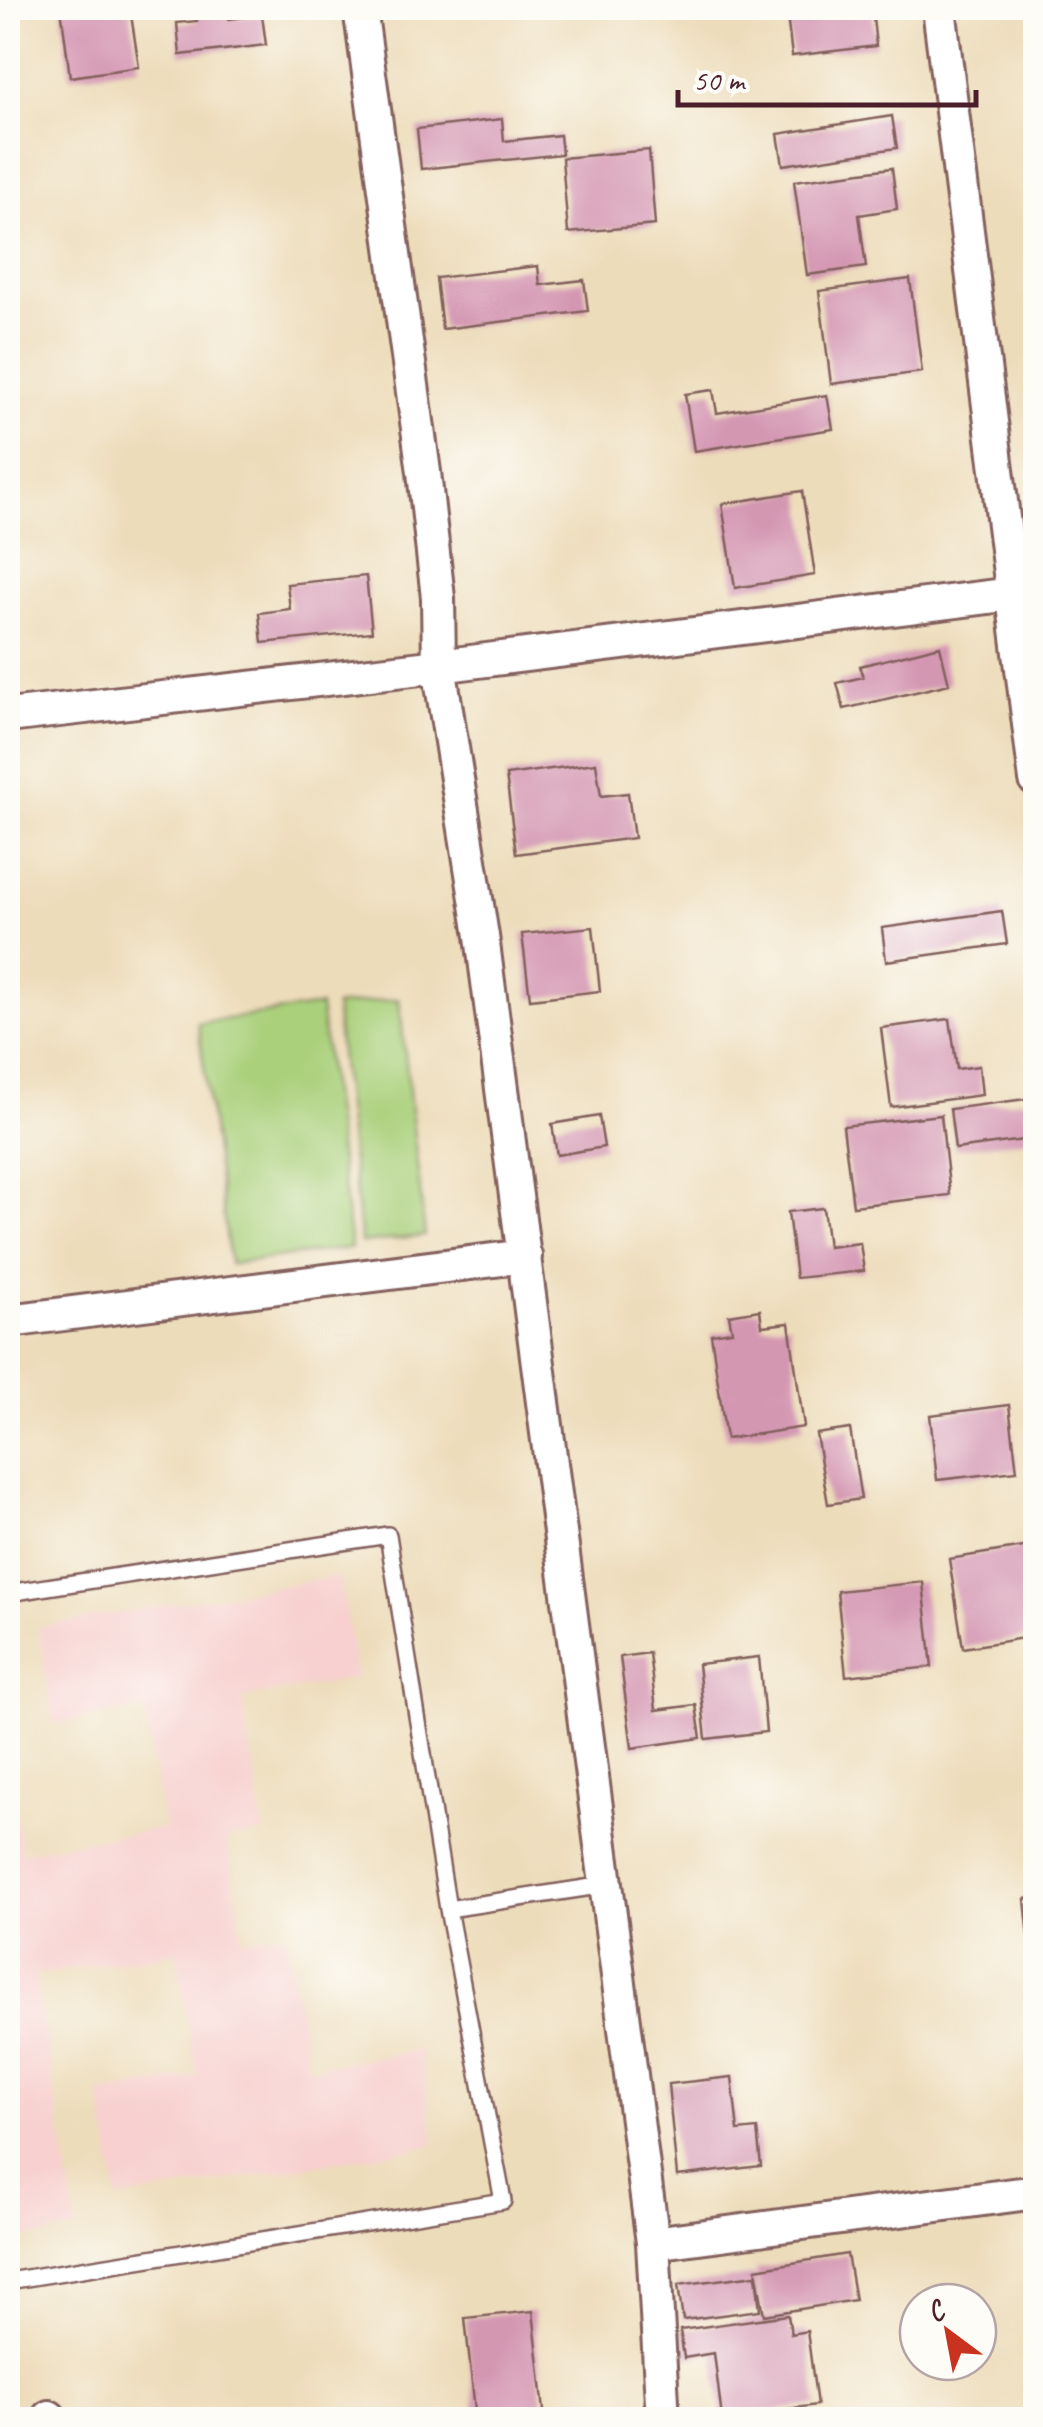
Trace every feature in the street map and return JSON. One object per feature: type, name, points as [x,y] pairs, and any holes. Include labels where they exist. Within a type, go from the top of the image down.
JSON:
[{"type":"street","points":[[360,8],[424,472],[438,598],[439,666],[482,936],[653,2243],[663,2420]]},
{"type":"street","points":[[939,8],[1024,593],[1036,780]]},
{"type":"street","points":[[8,716],[1024,593]]},
{"type":"street","points":[[8,1321],[525,1256]]},
{"type":"street","points":[[653,2243],[1036,2192]]},
{"type":"lane","points":[[8,1593],[388,1535],[448,1909],[502,2202],[8,2281]]},
{"type":"lane","points":[[448,1909],[605,1885]]},
{"type":"shaded area","points":[[339,1576],[357,1678],[242,1698],[264,1832],[226,1839],[243,1939],[286,1933],[308,2068],[419,2050],[435,2145],[118,2199],[100,2093],[197,2076],[176,1952],[35,1975],[77,2230],[8,2241],[8,1768],[22,1852],[164,1828],[144,1709],[54,1724],[38,1627]]},
{"type":"green space","points":[[399,999],[425,1236],[361,1243],[335,1006]]},
{"type":"green space","points":[[320,1006],[351,1248],[230,1264],[198,1023]]},
{"type":"building","points":[[61,8],[130,8],[139,67],[70,77]]},
{"type":"building","points":[[195,8],[227,8],[228,19],[262,15],[266,45],[180,55],[177,23],[197,21]]},
{"type":"building","points":[[786,8],[872,8],[876,46],[792,56]]},
{"type":"building","points":[[892,116],[897,148],[783,165],[778,134]]},
{"type":"building","points":[[502,119],[504,141],[560,135],[562,154],[421,169],[417,129]]},
{"type":"building","points":[[649,150],[655,225],[568,233],[562,158]]},
{"type":"building","points":[[892,168],[897,209],[859,215],[866,267],[807,275],[794,181]]},
{"type":"building","points":[[538,266],[540,285],[584,280],[588,311],[442,329],[436,278]]},
{"type":"building","points":[[910,279],[922,372],[831,384],[819,291]]},
{"type":"building","points":[[713,390],[717,413],[827,395],[833,429],[694,451],[685,394]]},
{"type":"building","points":[[802,491],[815,575],[735,588],[722,504]]},
{"type":"building","points":[[366,576],[372,632],[262,643],[259,613],[290,609],[287,584]]},
{"type":"building","points":[[940,646],[949,684],[844,709],[837,683],[863,677],[860,666]]},
{"type":"building","points":[[596,763],[601,796],[628,793],[634,838],[516,854],[506,775]]},
{"type":"building","points":[[1002,911],[1007,944],[886,961],[882,928]]},
{"type":"building","points":[[593,927],[600,991],[530,999],[522,934]]},
{"type":"building","points":[[950,1019],[957,1069],[979,1066],[982,1095],[891,1107],[881,1028]]},
{"type":"building","points":[[1026,1099],[1031,1139],[955,1149],[950,1109]]},
{"type":"building","points":[[941,1115],[950,1195],[853,1206],[843,1126]]},
{"type":"building","points":[[599,1116],[604,1147],[557,1155],[552,1124]]},
{"type":"building","points":[[823,1208],[828,1247],[860,1243],[864,1271],[796,1278],[788,1212]]},
{"type":"building","points":[[760,1310],[762,1326],[789,1323],[804,1427],[726,1439],[711,1334],[732,1331],[729,1315]]},
{"type":"building","points":[[1009,1405],[1017,1471],[937,1480],[930,1415]]},
{"type":"building","points":[[850,1429],[861,1499],[828,1504],[816,1434]]},
{"type":"building","points":[[1036,1545],[1036,1636],[963,1648],[949,1559]]},
{"type":"building","points":[[923,1582],[932,1667],[846,1676],[837,1591]]},
{"type":"building","points":[[649,1653],[656,1710],[696,1705],[701,1738],[632,1748],[620,1657]]},
{"type":"building","points":[[759,1657],[766,1732],[706,1739],[698,1664]]},
{"type":"building","points":[[1036,1897],[1036,1976],[1033,1976],[1025,1899]]},
{"type":"building","points":[[732,2077],[738,2131],[757,2129],[761,2166],[677,2176],[668,2084]]},
{"type":"building","points":[[847,2254],[855,2300],[764,2315],[756,2269]]},
{"type":"building","points":[[756,2275],[760,2310],[683,2320],[678,2285]]},
{"type":"building","points":[[533,2311],[545,2420],[476,2420],[465,2318]]},
{"type":"building","points":[[788,2315],[791,2334],[807,2331],[817,2405],[722,2418],[714,2353],[684,2358],[680,2330]]}]
